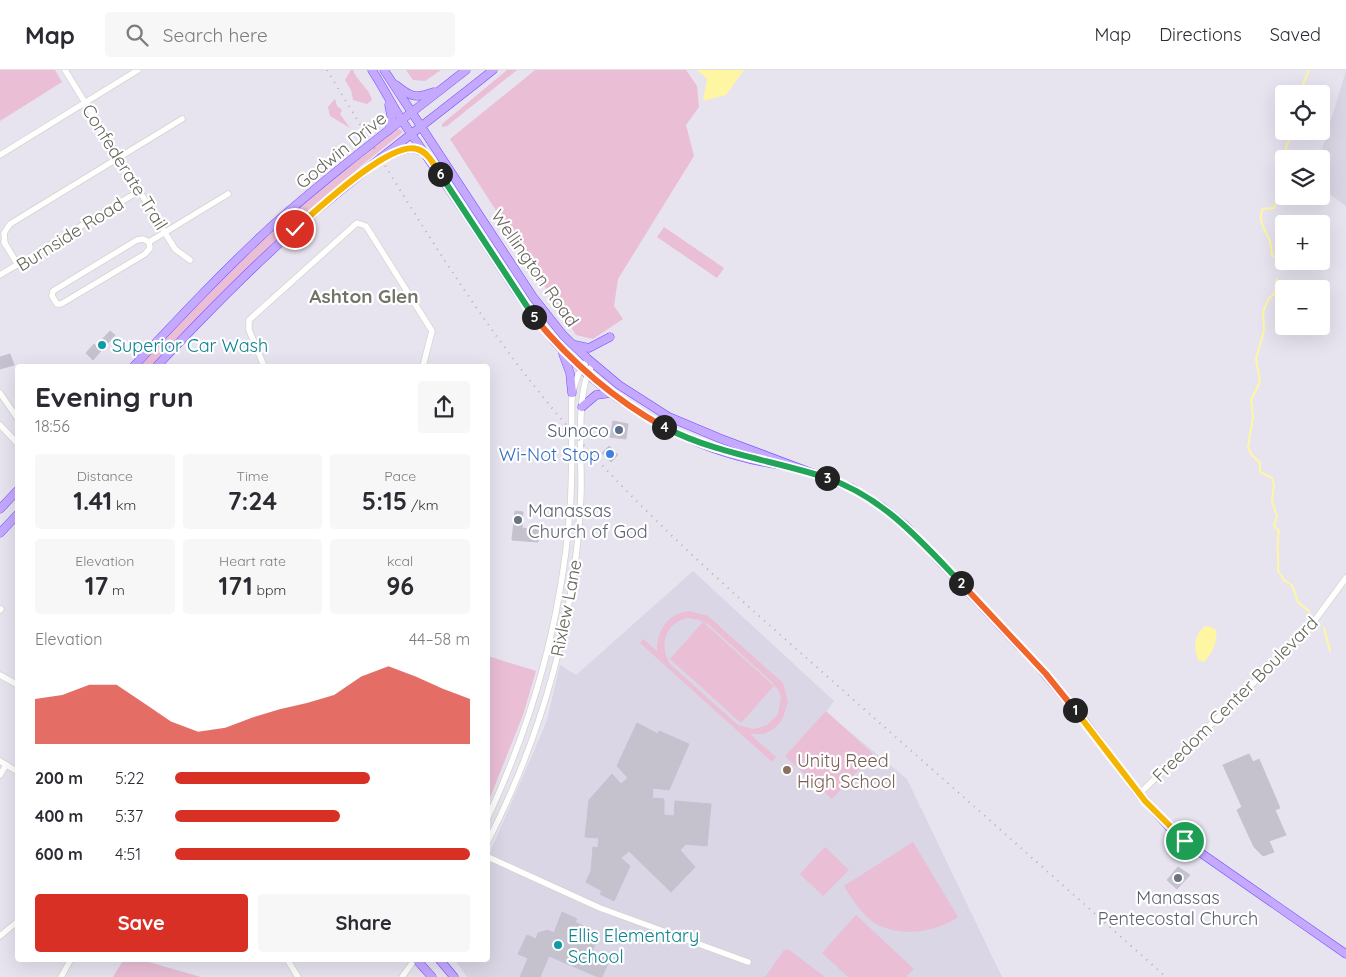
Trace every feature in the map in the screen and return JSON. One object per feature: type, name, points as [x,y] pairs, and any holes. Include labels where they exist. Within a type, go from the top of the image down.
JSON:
[{"type":"main road","name":"Wellington Road","points":[[372,70],[402,120],[430,159],[526,306],[555,342],[584,371],[611,393],[651,419],[700,443],[757,460],[793,467]]},
{"type":"main road","name":"Wellington Road","points":[[384,70],[533,297],[572,344],[590,362],[619,385],[669,417],[793,467],[837,482],[867,496],[905,525],[985,608],[1054,684],[1111,755],[1139,794],[1170,828],[1198,851],[1346,954]]},
{"type":"main road","name":"Godwin Drive","points":[[136,364],[205,291],[273,226],[466,70]]},
{"type":"main road","name":"Godwin Drive","points":[[159,364],[248,272],[295,229],[381,158],[493,70]]},
{"type":"main road","points":[[392,82],[410,96],[415,97],[441,90]]},
{"type":"main road","points":[[384,89],[392,112],[392,120],[388,132]]},
{"type":"main road","points":[[381,158],[411,148],[421,151],[430,159]]},
{"type":"main road","points":[[572,344],[582,348],[589,348],[610,337]]},
{"type":"main road","points":[[555,342],[567,363],[572,382],[572,393]]},
{"type":"main road","points":[[582,407],[593,396],[611,393]]},
{"type":"main road","points":[[11,497],[15,491]]},
{"type":"main road","points":[[0,509],[15,493]]},
{"type":"main road","points":[[0,533],[15,517]]},
{"type":"main road","points":[[418,962],[432,977]]},
{"type":"main road","points":[[442,962],[454,977]]},
{"type":"street","name":"Confederate Trail","points":[[65,70],[175,248],[190,260]]},
{"type":"street","points":[[0,155],[138,70]]},
{"type":"street","points":[[5,244],[4,233],[10,224],[182,119]]},
{"type":"street","name":"Burnside Road","points":[[0,276],[139,191]]},
{"type":"street","points":[[150,242],[228,194]]},
{"type":"street","points":[[263,364],[249,330],[249,320],[357,223],[366,226],[432,332],[424,364]]},
{"type":"street","points":[[0,236],[18,265]]},
{"type":"street","points":[[143,238],[150,242],[150,248],[145,254],[61,304],[57,304],[52,296],[53,291],[137,240],[143,238]]},
{"type":"street","name":"Rixlew Lane","points":[[490,812],[513,760],[529,714],[544,665],[560,596],[570,510],[572,393],[590,362]]},
{"type":"street","name":"Rixlew Lane","points":[[490,837],[537,726],[564,628],[575,567],[580,514],[584,371]]},
{"type":"street","points":[[0,393],[15,415]]},
{"type":"street","points":[[0,425],[15,441]]},
{"type":"street","name":"Freedom Center Boulevard","points":[[1139,794],[1307,631],[1346,578]]},
{"type":"street","points":[[0,675],[15,683]]},
{"type":"street","points":[[0,761],[15,770]]},
{"type":"street","points":[[0,775],[6,765]]},
{"type":"street","points":[[490,858],[600,908],[748,962]]},
{"type":"street","points":[[0,936],[15,924]]},
{"type":"street","points":[[61,977],[69,962]]},
{"type":"street","points":[[289,962],[298,977]]},
{"type":"street","points":[[402,977],[413,962]]},
{"type":"shaded area","points":[[0,70],[55,70],[62,82],[0,121]]},
{"type":"shaded area","points":[[351,70],[353,70],[366,88],[372,100],[367,104],[353,100],[351,90],[345,80]]},
{"type":"shaded area","points":[[406,70],[441,70],[425,81],[413,80]]},
{"type":"shaded area","points":[[507,70],[517,70],[447,126],[442,127],[442,124]]},
{"type":"shaded area","points":[[535,70],[686,70],[697,86],[699,107],[686,125],[694,156],[618,279],[614,306],[623,319],[593,339],[576,335],[450,139]]},
{"type":"shaded area","points":[[697,70],[744,70],[726,95],[703,101],[707,79]]},
{"type":"shaded area","points":[[1346,71],[1346,206],[1330,194],[1330,150],[1322,150],[1325,140],[1330,140],[1330,123]]},
{"type":"shaded area","points":[[335,99],[337,106],[342,110],[340,114],[350,128],[330,116],[328,107]]},
{"type":"shaded area","points":[[400,129],[403,132],[362,165],[246,269],[154,364],[140,364],[261,242],[360,156],[395,130]]},
{"type":"shaded area","points":[[664,227],[724,268],[717,278],[657,237]]},
{"type":"shaded area","name":"Unity Reed High School","points":[[693,571],[834,701],[826,712],[907,779],[1002,977],[602,977],[610,960],[592,952],[599,934],[575,922],[576,919],[563,912],[554,933],[548,930],[538,933],[536,939],[527,935],[518,954],[528,958],[520,977],[467,977],[456,962],[490,962],[490,852],[547,720],[560,665],[576,675]],"holes":[[[637,724],[658,734],[659,731],[689,744],[669,790],[653,788],[652,798],[664,799],[664,815],[674,816],[675,801],[711,804],[707,846],[686,844],[680,850],[695,867],[671,891],[629,851],[621,858],[630,866],[614,901],[602,891],[586,882],[591,871],[593,848],[598,848],[599,838],[586,837],[589,800],[612,775],[621,784],[628,778],[617,766]]]},
{"type":"shaded area","points":[[689,611],[708,616],[783,683],[788,702],[782,720],[775,728],[764,734],[750,734],[776,757],[772,762],[640,643],[643,639],[657,651],[661,630],[669,619]],"holes":[[[688,618],[699,620],[709,625],[771,681],[779,691],[781,697],[778,714],[767,725],[755,729],[738,725],[670,664],[666,657],[665,649],[666,635],[669,629],[680,620]]]},
{"type":"shaded area","points":[[703,622],[774,686],[741,723],[670,659]]},
{"type":"shaded area","points":[[1205,626],[1216,630],[1216,639],[1214,648],[1204,662],[1198,660],[1195,646],[1198,634]]},
{"type":"shaded area","points":[[490,657],[536,671],[523,715],[490,798]]},
{"type":"shaded area","points":[[826,711],[873,754],[832,799],[785,756]]},
{"type":"shaded area","points":[[913,842],[958,917],[939,927],[916,932],[905,932],[883,927],[873,922],[857,906],[844,886]]},
{"type":"shaded area","points":[[825,847],[849,870],[823,896],[800,874]]},
{"type":"shaded area","points":[[856,915],[914,969],[906,977],[848,977],[822,953]]},
{"type":"shaded area","points":[[788,949],[825,977],[765,977],[784,950]]},
{"type":"shaded area","points":[[549,956],[598,977],[540,977]]},
{"type":"shaded area","points":[[122,962],[148,962],[201,977],[113,977]]},
{"type":"building","name":"Superior Car Wash","points":[[110,331],[115,335],[93,360],[86,353],[94,344],[96,346]]},
{"type":"building","points":[[10,354],[14,365],[0,369],[0,357]]},
{"type":"building","name":"Sunoco","points":[[613,421],[628,424],[626,439],[610,437]]},
{"type":"building","name":"Wi-Not Stop","points":[[609,446],[618,455],[611,462],[602,453]]},
{"type":"building","name":"Manassas Church of God","points":[[515,511],[523,512],[522,528],[539,530],[538,542],[512,540]]},
{"type":"building","points":[[637,723],[658,734],[659,731],[689,744],[669,790],[653,788],[652,798],[664,799],[664,815],[674,816],[675,801],[711,804],[707,846],[686,844],[680,850],[695,867],[671,892],[629,851],[621,858],[630,866],[614,901],[600,894],[602,891],[586,882],[591,871],[593,847],[598,848],[599,838],[585,837],[589,800],[612,774],[621,784],[628,778],[617,766]]},
{"type":"building","points":[[1249,754],[1253,762],[1259,759],[1280,808],[1275,810],[1286,835],[1269,841],[1274,852],[1263,856],[1254,847],[1237,810],[1242,807],[1223,765]]},
{"type":"building","name":"Manassas Pentecostal Church","points":[[1178,867],[1190,875],[1177,889],[1167,880]]},
{"type":"building","name":"Ellis Elementary School","points":[[562,912],[577,919],[575,922],[599,934],[592,952],[610,959],[602,977],[549,956],[540,977],[520,977],[528,958],[518,954],[527,935],[536,939],[538,933],[548,930],[554,933]]},
{"type":"waterway","points":[[1303,85],[1309,70]]},
{"type":"waterway","points":[[1286,150],[1290,140]]},
{"type":"waterway","points":[[1275,205],[1274,208],[1263,209],[1261,213],[1262,224],[1271,243],[1272,255],[1275,257]]},
{"type":"waterway","points":[[1277,279],[1275,293],[1269,298],[1263,311],[1264,330],[1256,359],[1260,382],[1251,400],[1253,417],[1248,447],[1251,454],[1260,463],[1260,472],[1272,478],[1274,485],[1272,501],[1277,516],[1274,526],[1279,531],[1278,571],[1285,581],[1292,585],[1298,602],[1310,612]]},
{"type":"waterway","points":[[1324,628],[1330,651]]},
{"type":"railway","points":[[327,70],[411,208],[470,299],[534,385],[598,461],[629,494],[728,588],[1166,977]]},
{"type":"place","name":"Superior Car Wash","points":[[102,345]]},
{"type":"place","name":"Sunoco","points":[[619,430]]},
{"type":"place","name":"Wi-Not Stop","points":[[610,454]]},
{"type":"place","name":"Manassas Church of God","points":[[518,520]]},
{"type":"place","name":"Unity Reed High School","points":[[787,770]]},
{"type":"place","name":"Manassas Pentecostal Church","points":[[1178,878]]},
{"type":"place","name":"Ellis Elementary School","points":[[558,945]]},
{"type":"district","name":"Ashton Glen","points":[[364,296]]},
{"type":"route","points":[[295,229],[381,158],[408,148],[414,148],[424,153],[430,159],[526,306],[569,357],[630,407],[672,431],[720,450],[793,467],[837,482],[867,496],[894,515],[958,579],[1054,684],[1145,801],[1185,841]]}]
